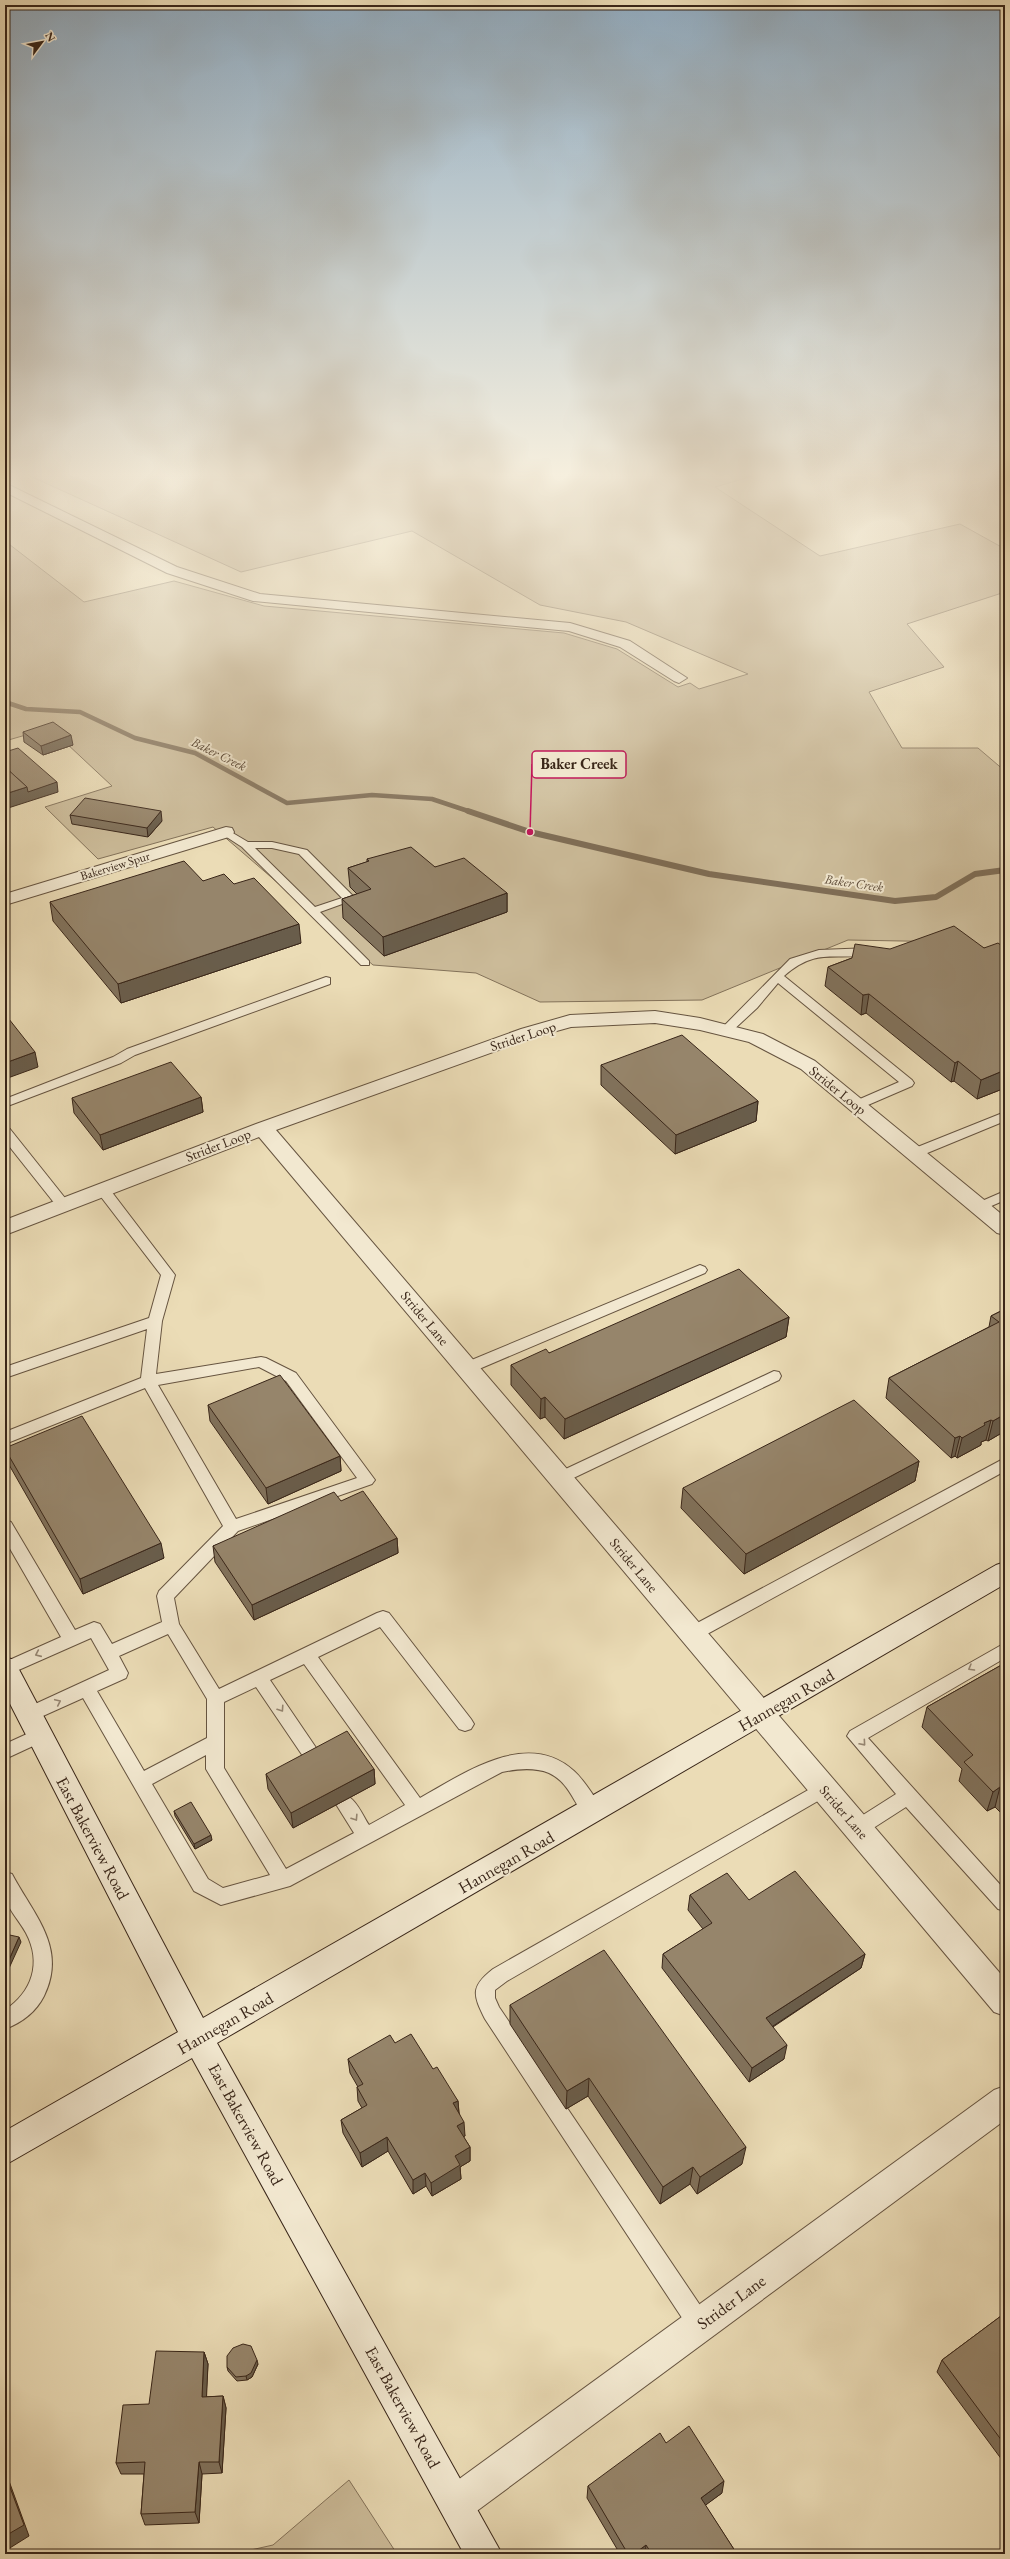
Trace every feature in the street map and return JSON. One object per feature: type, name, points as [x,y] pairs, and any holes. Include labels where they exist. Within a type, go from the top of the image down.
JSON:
[{"type":"street","points":[[250,595],[258,598],[570,627],[625,644],[679,678]]},
{"type":"street","name":"Bakerview Spur","points":[[5,900],[226,832]]},
{"type":"street","name":"Strider Loop","points":[[5,1228],[263,1128],[528,1033],[570,1021],[655,1017],[726,1030],[756,1038],[808,1065],[1005,1228]]},
{"type":"street","name":"Strider Lane","points":[[263,1128],[824,1789],[1000,1987]]},
{"type":"street","name":"Hannegan Road","points":[[5,2149],[761,1715],[1005,1572]]},
{"type":"street","name":"East Bakerview Road","points":[[5,1668],[198,2039],[484,2554]]},
{"type":"street","name":"Strider Lane","points":[[457,2503],[1005,2101]]},
{"type":"lane","points":[[226,832],[246,845],[365,963]]},
{"type":"lane","points":[[246,845],[272,845],[303,852],[350,899],[313,911]]},
{"type":"lane","points":[[726,1030],[753,1005],[777,976],[794,961],[819,953],[881,951]]},
{"type":"lane","points":[[777,976],[908,1083],[857,1105]]},
{"type":"lane","points":[[5,1103],[118,1060],[131,1052],[326,981]]},
{"type":"lane","points":[[915,1153],[1005,1116]]},
{"type":"lane","points":[[5,1132],[64,1206]]},
{"type":"lane","points":[[103,1190],[168,1275],[155,1321],[148,1381],[232,1527]]},
{"type":"lane","points":[[980,1207],[1005,1195]]},
{"type":"lane","points":[[467,1368],[700,1270]]},
{"type":"lane","points":[[5,1373],[155,1321]]},
{"type":"lane","points":[[5,1438],[148,1381],[261,1362],[291,1377],[312,1403],[366,1480],[232,1527],[165,1596],[171,1625],[216,1698],[215,1769],[283,1880]]},
{"type":"lane","points":[[560,1478],[774,1376]]},
{"type":"lane","points":[[692,1634],[1005,1464]]},
{"type":"lane","points":[[5,1526],[71,1640]]},
{"type":"lane","points":[[216,1698],[383,1618],[464,1724]]},
{"type":"lane","points":[[108,1653],[171,1625]]},
{"type":"lane","points":[[5,1668],[94,1629],[120,1673],[87,1689],[34,1725],[5,1752]]},
{"type":"lane","points":[[1005,1650],[856,1736],[1005,1903]]},
{"type":"lane","points":[[306,1654],[417,1808]]},
{"type":"lane","points":[[259,1677],[317,1763]]},
{"type":"lane","points":[[87,1689],[201,1885],[221,1898],[283,1880],[493,1766],[511,1761],[529,1760],[565,1774],[594,1811]]},
{"type":"lane","points":[[141,1781],[215,1742]]},
{"type":"lane","points":[[700,2325],[492,2013],[484,1999],[486,1986],[500,1975],[824,1789]]},
{"type":"lane","points":[[858,1828],[908,1796]]},
{"type":"lane","points":[[343,1801],[366,1836]]},
{"type":"lane","points":[[5,1883],[38,1937],[44,1956],[43,1972],[37,1993],[18,2013],[5,2020]]},
{"type":"shaded area","points":[[5,595],[75,595],[84,602],[112,595],[226,595],[264,606],[564,633],[617,649],[678,687],[690,683],[699,689],[748,674],[626,622],[540,605],[523,595],[995,595],[907,624],[944,667],[869,692],[902,748],[978,748],[1005,771],[1005,952],[957,942],[848,940],[702,1000],[540,1002],[476,973],[373,965],[213,827],[98,859],[45,807],[112,786],[50,728],[5,741]]},
{"type":"shaded area","points":[[349,2480],[397,2554],[233,2554],[273,2545]]},
{"type":"building","points":[[53,722],[71,735],[41,746],[23,732]]},
{"type":"building","points":[[18,748],[57,782],[28,792],[27,787],[5,767],[5,752]]},
{"type":"building","points":[[5,767],[27,787],[5,794]]},
{"type":"building","points":[[85,798],[161,811],[147,828],[70,815]]},
{"type":"building","points":[[411,847],[435,867],[464,858],[507,893],[383,937],[342,899],[371,889],[348,868],[369,861],[367,859]]},
{"type":"building","points":[[184,861],[203,881],[224,874],[234,884],[254,878],[299,924],[118,984],[50,902]]},
{"type":"building","points":[[954,926],[984,948],[998,943],[1005,948],[1005,1070],[981,1080],[958,1061],[955,1063],[869,994],[863,995],[828,967],[852,958],[855,944],[890,949]]},
{"type":"building","points":[[5,1014],[35,1052],[5,1063]]},
{"type":"building","points":[[682,1035],[758,1101],[676,1135],[601,1065]]},
{"type":"building","points":[[171,1062],[201,1097],[100,1135],[72,1098]]},
{"type":"building","points":[[739,1269],[789,1317],[565,1419],[545,1397],[541,1399],[511,1365],[546,1349],[549,1353]]},
{"type":"building","points":[[1005,1309],[1005,1414],[993,1421],[991,1420],[984,1423],[985,1425],[962,1438],[960,1436],[955,1438],[889,1378],[999,1322],[991,1316]]},
{"type":"building","points":[[280,1375],[340,1456],[266,1488],[208,1405]]},
{"type":"building","points":[[854,1400],[919,1461],[746,1554],[683,1488]]},
{"type":"building","points":[[82,1416],[161,1543],[80,1579],[5,1448]]},
{"type":"building","points":[[363,1491],[397,1538],[252,1605],[213,1546],[334,1492],[341,1501]]},
{"type":"building","points":[[1005,1663],[1005,1792],[1000,1787],[993,1792],[964,1762],[973,1755],[927,1707]]},
{"type":"building","points":[[347,1731],[374,1769],[291,1813],[266,1774]]},
{"type":"building","points":[[191,1802],[211,1835],[194,1844],[174,1811]]},
{"type":"building","points":[[795,1871],[865,1954],[766,2018],[787,2045],[752,2068],[663,1954],[712,1923],[690,1895],[727,1873],[749,1900]]},
{"type":"building","points":[[5,1934],[19,1937],[5,1969]]},
{"type":"building","points":[[604,1950],[746,2147],[700,2177],[693,2167],[663,2187],[589,2078],[567,2091],[510,2005]]},
{"type":"building","points":[[411,2034],[433,2069],[437,2067],[458,2101],[453,2103],[464,2122],[457,2126],[470,2147],[455,2156],[460,2165],[431,2183],[425,2173],[413,2180],[387,2137],[360,2153],[341,2120],[367,2105],[357,2087],[363,2084],[348,2059],[390,2035],[395,2043]]},
{"type":"building","points":[[1005,2313],[1005,2445],[942,2360]]},
{"type":"building","points":[[243,2344],[251,2346],[257,2360],[251,2373],[246,2376],[236,2377],[227,2367],[227,2356],[233,2348]]},
{"type":"building","points":[[156,2351],[204,2352],[202,2397],[223,2396],[219,2462],[199,2462],[195,2512],[141,2514],[145,2462],[116,2463],[123,2405],[149,2404]]},
{"type":"building","points":[[689,2426],[724,2481],[701,2498],[737,2554],[652,2554],[646,2545],[634,2554],[628,2554],[588,2486],[660,2433],[666,2443]]},
{"type":"building","points":[[5,2474],[24,2525],[5,2536]]},
{"type":"waterway","name":"Baker Creek","points":[[5,702],[26,709],[80,712],[135,738],[195,753],[287,803],[372,795],[432,799],[468,811]]},
{"type":"waterway","name":"Baker Creek","points":[[468,811],[530,832],[709,874],[895,901],[936,897],[975,874],[1005,870]]},
{"type":"place","name":"Baker Creek","points":[[530,832]]}]
